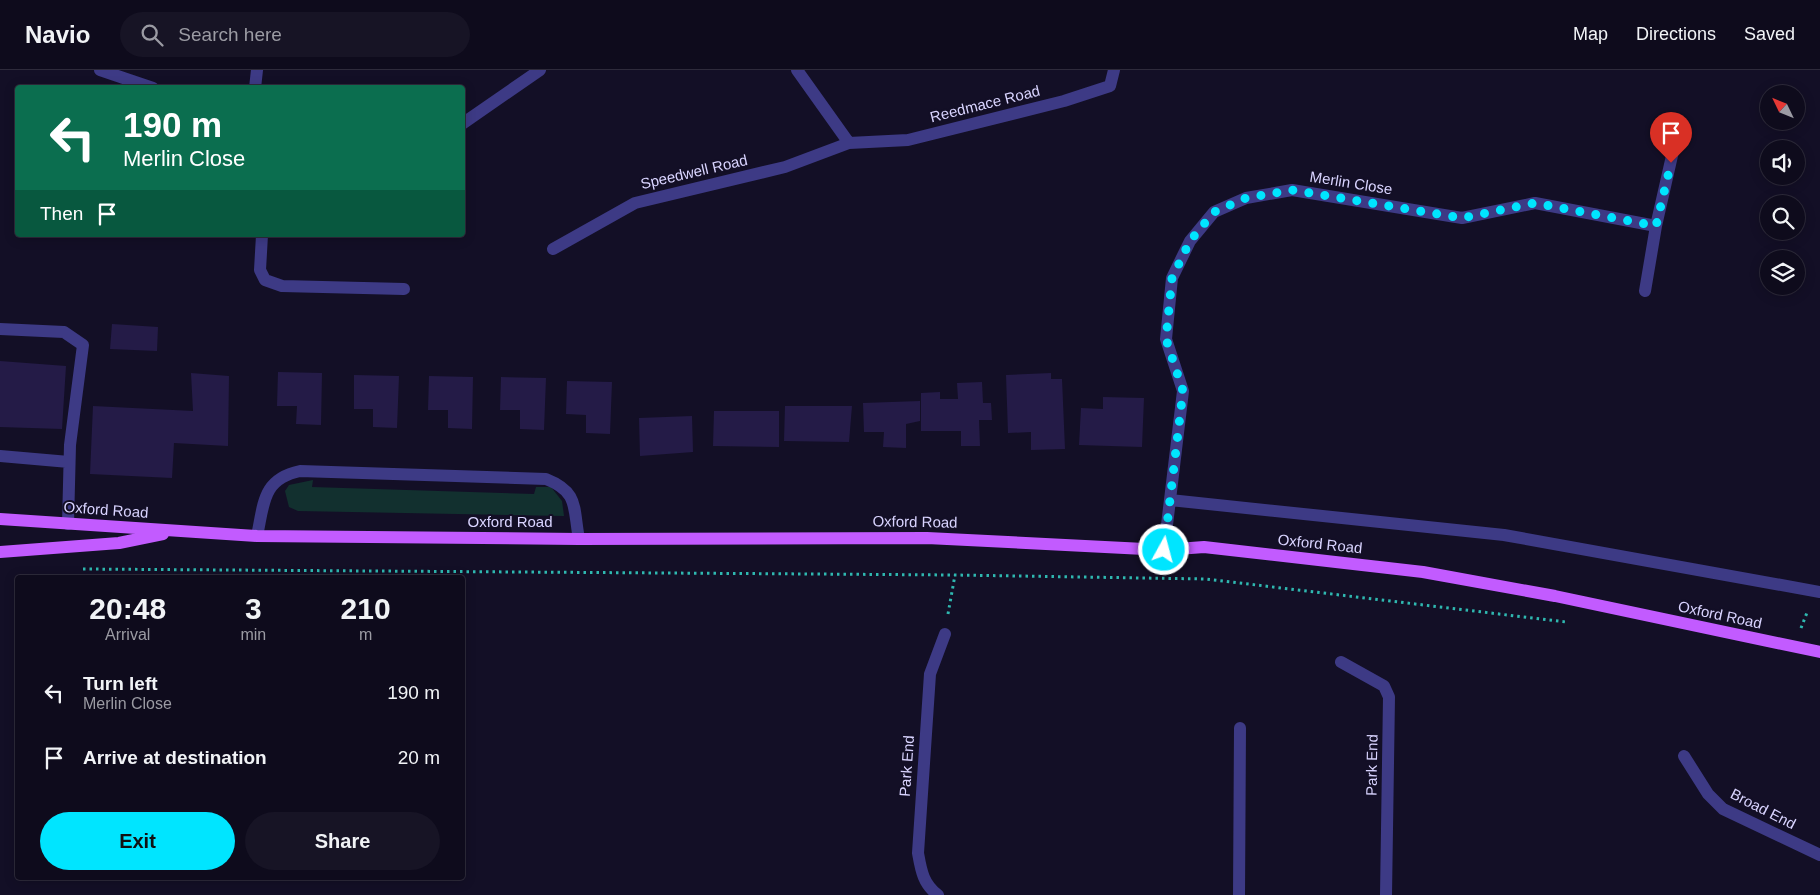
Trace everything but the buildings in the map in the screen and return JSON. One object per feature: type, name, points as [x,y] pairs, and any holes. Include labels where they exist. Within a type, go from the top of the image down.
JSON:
[{"type":"main road","name":"Oxford Road","points":[[0,519],[257,536],[579,539],[927,538],[1164,550],[1204,547],[1422,572],[1555,596],[1820,652]]},
{"type":"main road","points":[[0,552],[119,543],[180,531]]},
{"type":"street","points":[[100,70],[144,85]]},
{"type":"street","points":[[255,85],[257,70]]},
{"type":"street","points":[[465,122],[540,70]]},
{"type":"street","points":[[797,70],[849,143]]},
{"type":"street","name":"Reedmace Road","points":[[849,143],[908,140],[1064,101],[1110,86],[1114,70]]},
{"type":"street","name":"Speedwell Road","points":[[553,249],[635,203],[785,167],[849,143]]},
{"type":"street","points":[[1645,291],[1656,226],[1674,147]]},
{"type":"street","name":"Merlin Close","points":[[1164,550],[1183,391],[1166,339],[1172,278],[1190,241],[1214,212],[1246,198],[1292,190],[1462,218],[1535,203],[1656,226]]},
{"type":"street","points":[[262,237],[260,270],[265,280],[282,286],[404,289]]},
{"type":"street","points":[[0,329],[64,332],[83,345],[69,462],[68,524]]},
{"type":"street","points":[[0,456],[69,462]]},
{"type":"street","points":[[257,536],[267,492],[284,474],[300,471],[546,479],[563,486],[571,494],[579,539]]},
{"type":"street","points":[[1170,500],[1504,535],[1820,592]]},
{"type":"street","name":"Park End","points":[[938,895],[929,888],[921,872],[918,853],[930,674],[945,634]]},
{"type":"street","name":"Park End","points":[[1341,662],[1384,686],[1389,697],[1386,895]]},
{"type":"street","points":[[1240,728],[1240,895]]},
{"type":"street","name":"Broad End","points":[[1684,756],[1708,794],[1723,809],[1820,855]]},
{"type":"path","points":[[80,569],[955,575],[1206,579],[1567,622]]},
{"type":"path","points":[[945,634],[955,575]]},
{"type":"green space","points":[[313,480],[312,487],[534,494],[536,487],[551,487],[562,501],[564,516],[298,511],[289,507],[285,491],[289,485]]},
{"type":"route","points":[[1164,550],[1183,391],[1166,339],[1172,278],[1190,241],[1214,212],[1246,198],[1292,190],[1462,218],[1535,203],[1656,226],[1671,163]]}]
